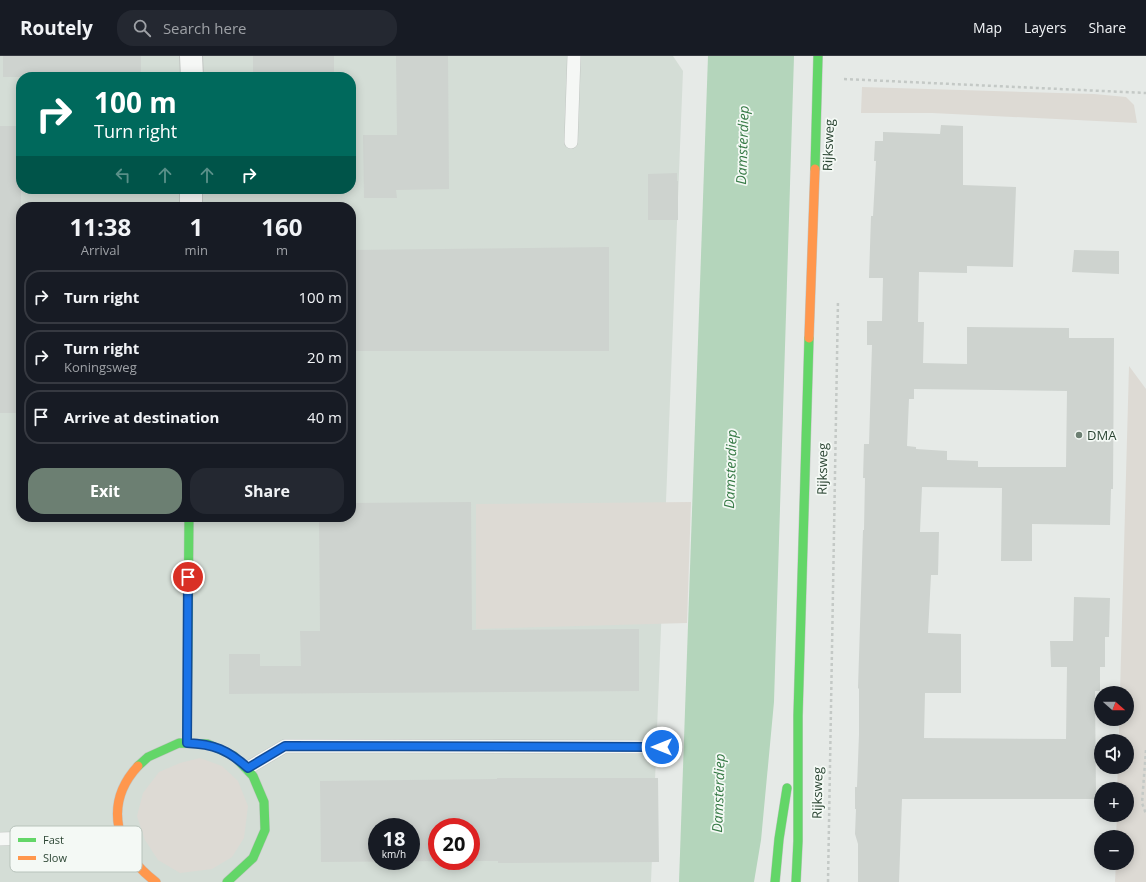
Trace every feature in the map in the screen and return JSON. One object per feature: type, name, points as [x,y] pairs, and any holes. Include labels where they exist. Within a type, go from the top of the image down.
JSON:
[{"type":"main road","name":"Rijksweg","points":[[796,882],[798,841],[798,716],[818,56]]},
{"type":"main road","points":[[187,743],[189,522]]},
{"type":"main road","name":"Rijksweg","points":[[775,882],[779,839],[798,716]]},
{"type":"main road","points":[[119,826],[119,803],[124,787],[132,773],[143,761],[156,752],[171,746],[187,743],[204,744],[221,748],[236,757],[248,768],[258,783],[264,799],[267,816],[265,833],[259,849],[250,863],[238,875],[227,882]]},
{"type":"main road","points":[[142,872],[156,882]]},
{"type":"street","points":[[191,56],[192,72]]},
{"type":"lane","points":[[571,142],[574,56]]},
{"type":"lane","points":[[248,768],[285,746],[662,747]]},
{"type":"lane","points":[[0,839],[10,839]]},
{"type":"path","points":[[843,87],[844,71]]},
{"type":"path","points":[[844,79],[1146,93]]},
{"type":"path","name":"Rijksweg","points":[[828,882],[838,299]]},
{"type":"path","points":[[1146,750],[1142,803],[1146,814]]},
{"type":"shaded area","points":[[0,56],[673,56],[683,71],[651,882],[0,882]]},
{"type":"shaded area","points":[[862,87],[1094,94],[1126,97],[1134,105],[1137,123],[932,113],[861,113]]},
{"type":"shaded area","points":[[1129,366],[1146,389],[1146,882],[1115,882],[1116,870],[1134,870],[1134,830],[1116,830],[1117,822],[1134,822],[1134,782],[1117,782],[1118,774],[1134,774],[1134,734],[1119,734],[1119,726],[1134,726],[1134,686],[1120,686]]},
{"type":"shaded area","points":[[691,502],[687,623],[476,629],[476,504]]},
{"type":"shaded area","points":[[200,758],[222,766],[238,781],[248,806],[244,838],[232,857],[212,869],[180,873],[158,860],[145,840],[142,826],[140,826],[137,816],[143,793],[159,772],[180,763]]},
{"type":"water","name":"Damsterdiep","points":[[708,56],[794,56],[774,702],[761,840],[754,882],[679,882]]},
{"type":"building","points":[[3,56],[141,56],[141,72],[16,72],[16,77],[3,77]]},
{"type":"building","points":[[253,56],[334,56],[334,72],[253,72]]},
{"type":"building","points":[[396,56],[448,56],[449,189],[396,190],[397,198],[364,198],[363,135],[397,135]]},
{"type":"building","points":[[941,125],[963,126],[963,185],[1016,187],[1013,267],[967,266],[967,273],[919,272],[918,322],[924,322],[923,363],[967,364],[967,327],[1069,328],[1069,338],[1114,338],[1113,489],[1111,489],[1110,525],[1032,524],[1032,561],[1001,561],[1002,488],[922,487],[920,532],[939,532],[938,575],[931,575],[928,633],[961,634],[961,693],[925,693],[924,738],[1066,739],[1067,667],[1051,667],[1050,641],[1073,641],[1074,597],[1110,598],[1109,637],[1105,637],[1105,667],[1100,667],[1100,686],[1094,686],[1095,734],[1094,734],[1094,774],[1096,774],[1096,782],[1094,782],[1094,799],[902,799],[899,882],[858,882],[858,844],[855,834],[855,787],[857,787],[859,734],[858,688],[865,478],[863,478],[864,444],[869,444],[872,345],[867,345],[867,321],[882,321],[883,278],[869,278],[871,216],[873,216],[876,161],[874,161],[875,141],[883,141],[883,132],[940,134]],"holes":[[[914,389],[1067,391],[1066,467],[978,467],[978,461],[947,460],[947,451],[916,449],[916,447],[907,446],[909,399],[914,399]]]},
{"type":"building","points":[[0,126],[16,126],[16,194],[21,194],[21,202],[16,202],[16,413],[0,413]]},
{"type":"building","points":[[677,173],[678,220],[648,220],[648,174]]},
{"type":"building","points":[[609,247],[609,351],[356,351],[356,250]]},
{"type":"building","points":[[1074,250],[1119,251],[1119,274],[1072,272]]},
{"type":"building","points":[[471,502],[472,630],[639,629],[639,691],[229,694],[229,654],[260,654],[260,666],[301,666],[300,631],[320,631],[319,522],[356,522],[356,503]]},
{"type":"building","points":[[497,778],[658,778],[659,862],[498,863],[498,861],[480,861],[480,818],[428,818],[428,861],[420,861],[420,818],[368,818],[368,862],[321,862],[320,781]]},
{"type":"traffic: fast","points":[[815,169],[818,56]]},
{"type":"traffic: fast","points":[[796,882],[798,841],[798,716],[809,338]]},
{"type":"traffic: fast","points":[[187,743],[189,522]]},
{"type":"traffic: fast","points":[[138,766],[148,757],[179,743],[208,744],[234,756],[253,776],[264,802],[265,830],[253,858],[227,882]]},
{"type":"traffic: fast","points":[[775,882],[779,839],[787,788]]},
{"type":"traffic: slow","points":[[809,338],[815,169]]},
{"type":"traffic: slow","points":[[119,826],[118,812],[120,796],[127,781],[138,766]]},
{"type":"traffic: slow","points":[[142,869],[156,882]]},
{"type":"place","name":"DMA","points":[[1079,435]]},
{"type":"route","points":[[188,577],[187,743],[204,744],[221,748],[236,757],[248,768],[285,746],[662,747]]}]
